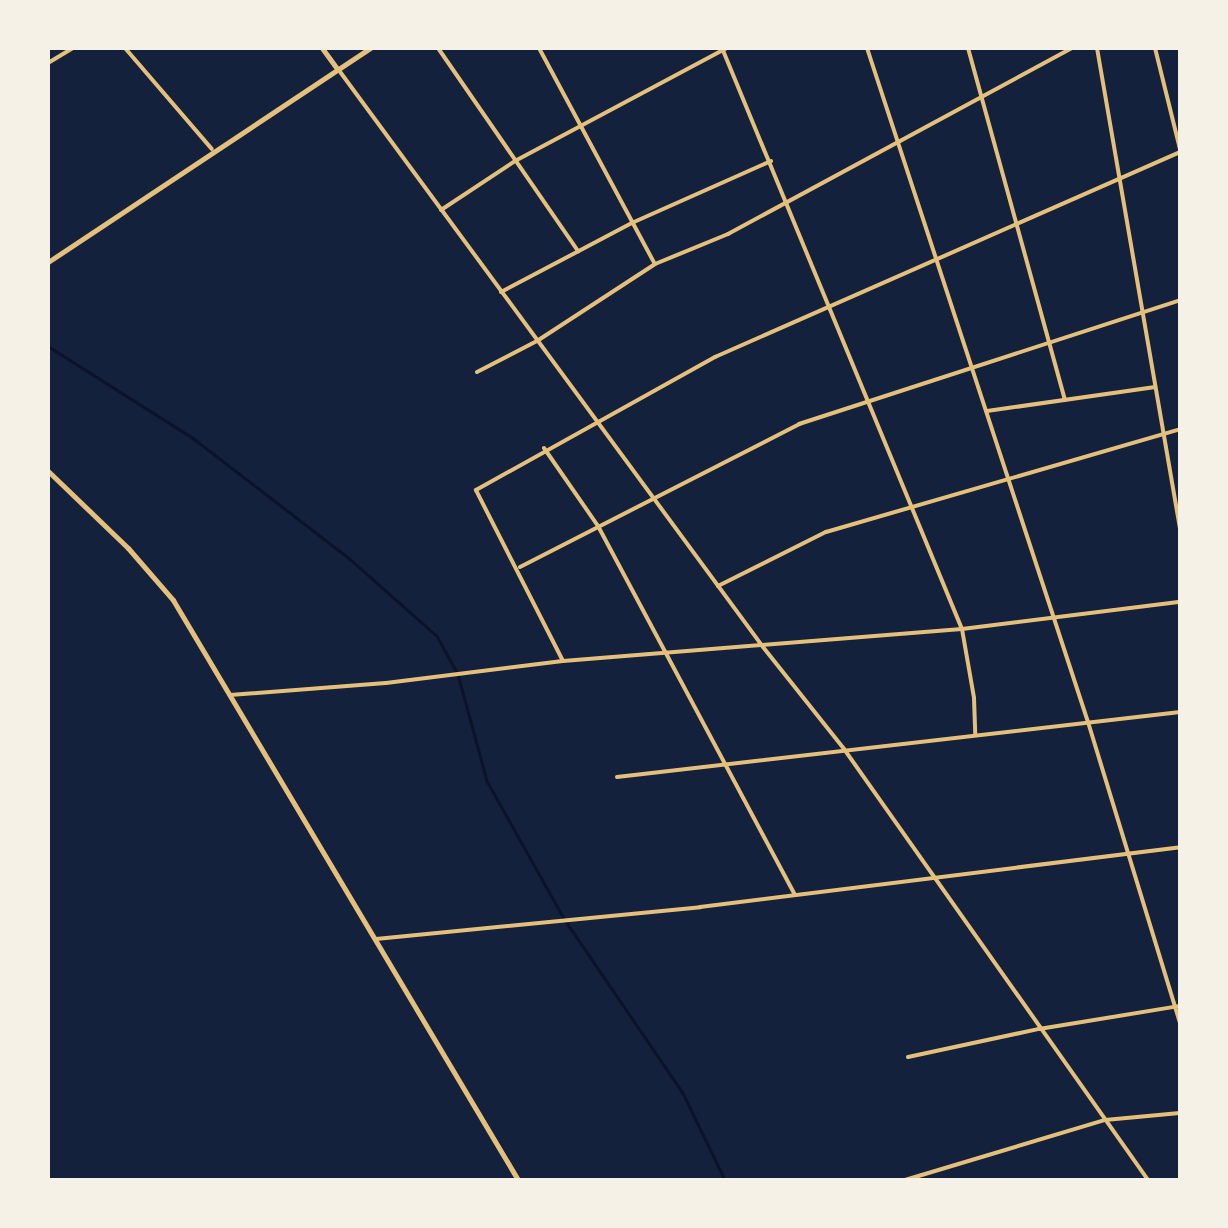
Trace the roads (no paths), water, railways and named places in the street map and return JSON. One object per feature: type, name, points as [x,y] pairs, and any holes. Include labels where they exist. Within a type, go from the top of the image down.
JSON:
[{"type":"street","points":[[48,63],[73,48]]},
{"type":"street","points":[[125,48],[212,149]]},
{"type":"street","points":[[322,48],[763,648],[844,750],[931,879],[1148,1180]]},
{"type":"street","points":[[48,262],[212,149],[370,48]]},
{"type":"street","points":[[438,48],[578,252]]},
{"type":"street","points":[[539,48],[655,264]]},
{"type":"street","points":[[441,210],[514,161],[724,48],[962,629],[972,680],[975,735]]},
{"type":"street","points":[[867,48],[1088,722],[1180,1023]]},
{"type":"street","points":[[968,48],[1065,400]]},
{"type":"street","points":[[477,372],[537,340],[655,264],[728,234],[1072,48]]},
{"type":"street","points":[[1097,48],[1180,527]]},
{"type":"street","points":[[563,661],[518,568],[475,492],[595,420],[831,304],[1180,150],[1155,48]]},
{"type":"street","points":[[502,292],[634,222],[771,162]]},
{"type":"street","points":[[518,568],[798,424],[867,398],[1180,300]]},
{"type":"street","points":[[987,411],[1158,386]]},
{"type":"street","points":[[718,586],[799,543],[1008,477],[1180,429]]},
{"type":"street","points":[[544,448],[598,526],[795,895]]},
{"type":"street","points":[[48,471],[128,548],[173,600],[518,1180]]},
{"type":"street","points":[[228,695],[386,683],[563,661],[763,648],[962,629],[1180,602]]},
{"type":"street","points":[[617,777],[1180,712]]},
{"type":"street","points":[[372,939],[795,895],[1180,847]]},
{"type":"street","points":[[908,1057],[1040,1029],[1178,1007]]},
{"type":"street","points":[[905,1180],[1105,1120],[1180,1113]]},
{"type":"waterway","points":[[48,346],[193,438],[350,559],[437,636],[458,674],[487,781],[565,920],[683,1093],[725,1180]]}]
